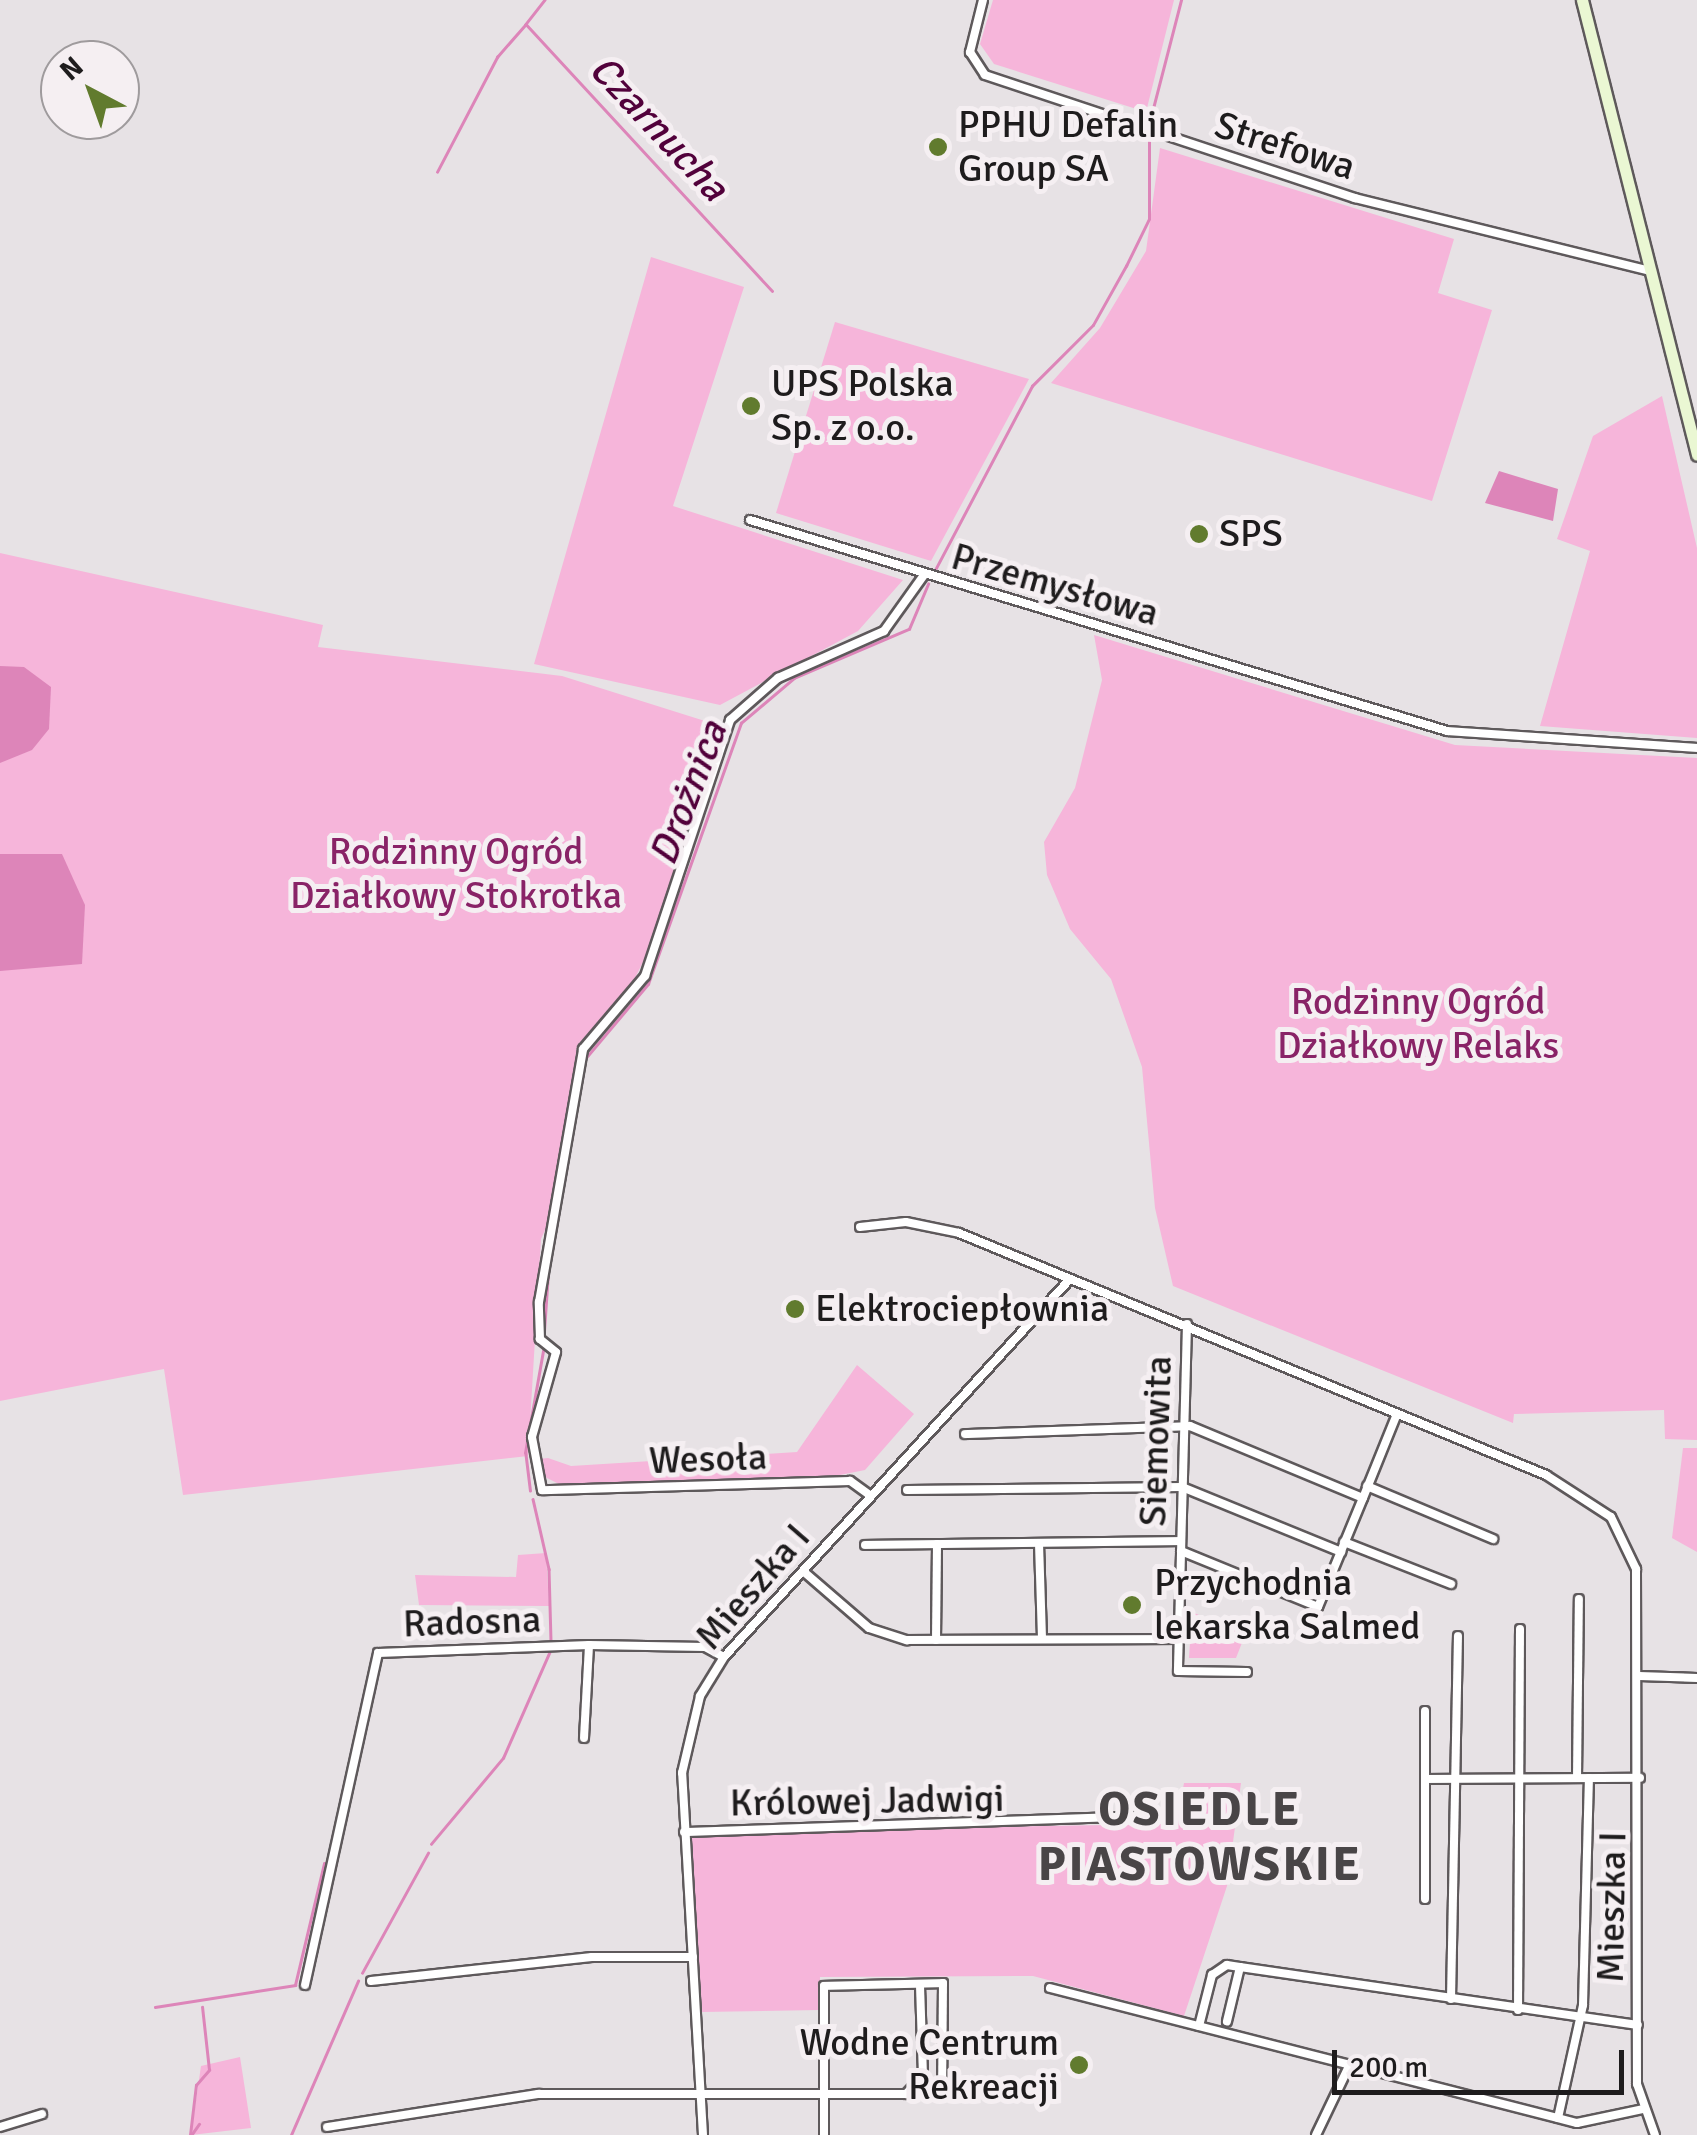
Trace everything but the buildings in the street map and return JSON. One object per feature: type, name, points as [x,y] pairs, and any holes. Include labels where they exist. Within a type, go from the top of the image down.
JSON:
[{"type":"main road","points":[[1582,0],[1697,455]]},
{"type":"street","name":"Strefowa","points":[[983,0],[970,52],[985,74],[1372,203],[1651,271]]},
{"type":"street","points":[[750,520],[924,575]]},
{"type":"street","name":"Przemysłowa","points":[[542,1490],[532,1437],[556,1352],[540,1339],[539,1302],[582,1049],[645,976],[730,720],[778,678],[884,631],[924,575],[1447,731],[1697,748]]},
{"type":"street","name":"Mieszka I","points":[[860,1227],[932,1224],[1186,1324],[1561,1482],[1606,1512],[1636,1569],[1640,1778],[1638,2025],[1644,2109],[1654,2135]]},
{"type":"street","name":"Mieszka I","points":[[704,2135],[684,1832],[687,1733],[724,1657],[1070,1279]]},
{"type":"street","name":"Siemowita","points":[[1186,1324],[1178,1671],[1247,1672]]},
{"type":"street","points":[[865,1544],[1181,1546],[1318,1607],[1397,1414]]},
{"type":"street","points":[[966,1434],[1183,1432],[1197,1427],[1362,1498]]},
{"type":"street","name":"Wesoła","points":[[542,1490],[850,1481],[871,1496]]},
{"type":"street","points":[[1368,1486],[1493,1539]]},
{"type":"street","points":[[907,1490],[1182,1487],[1451,1584]]},
{"type":"street","points":[[1040,1543],[1042,1639]]},
{"type":"street","points":[[936,1640],[937,1544]]},
{"type":"street","points":[[803,1570],[870,1628],[936,1640],[1179,1639]]},
{"type":"street","points":[[1577,1778],[1579,1599]]},
{"type":"street","points":[[1518,2010],[1520,1629]]},
{"type":"street","points":[[1451,1999],[1458,1636]]},
{"type":"street","points":[[584,1738],[589,1645]]},
{"type":"street","name":"Radosna","points":[[305,1985],[378,1654],[589,1645],[706,1647],[724,1657]]},
{"type":"street","points":[[1639,1676],[1697,1678]]},
{"type":"street","points":[[1425,1898],[1426,1711]]},
{"type":"street","points":[[1558,2118],[1580,2020],[1590,1778]]},
{"type":"street","points":[[1428,1779],[1640,1778]]},
{"type":"street","name":"Królowej Jadwigi","points":[[684,1832],[1170,1816]]},
{"type":"street","points":[[371,1981],[592,1957],[693,1957]]},
{"type":"street","points":[[1199,2026],[1217,1968],[1240,1967],[1580,2020],[1638,2025]]},
{"type":"street","points":[[1227,2021],[1240,1967]]},
{"type":"street","points":[[824,2135],[824,1986],[943,1983],[942,2090]]},
{"type":"street","points":[[327,2127],[538,2094],[906,2094],[920,2085],[920,1984]]},
{"type":"street","points":[[1050,1988],[1558,2118],[1597,2124],[1644,2109]]},
{"type":"street","points":[[1316,2135],[1349,2066]]},
{"type":"street","points":[[0,2127],[42,2114]]},
{"type":"green space","points":[[993,0],[1174,0],[1146,112],[994,64],[980,44]]},
{"type":"green space","points":[[1160,148],[1454,239],[1438,293],[1492,310],[1432,501],[1051,383],[1100,328],[1146,251]]},
{"type":"green space","points":[[651,257],[744,287],[673,506],[903,580],[858,631],[720,705],[534,664]]},
{"type":"green space","points":[[835,322],[1029,379],[931,561],[776,513]]},
{"type":"green space","points":[[1662,396],[1697,548],[1697,738],[1540,726],[1590,551],[1557,539],[1593,436]]},
{"type":"green space","name":"Rodzinny Ogród Działkowy Stokrotka","points":[[0,553],[323,625],[318,647],[562,676],[724,727],[649,950],[630,988],[577,1046],[556,1205],[541,1239],[528,1456],[183,1495],[164,1369],[0,1401]]},
{"type":"green space","name":"Rodzinny Ogród Działkowy Relaks","points":[[1094,635],[1455,745],[1697,758],[1697,1440],[1665,1439],[1664,1410],[1514,1414],[1513,1423],[1173,1286],[1155,1208],[1142,1067],[1111,979],[1070,929],[1047,875],[1044,842],[1075,788],[1102,680]]},
{"type":"green space","points":[[857,1365],[914,1414],[865,1470],[810,1481],[565,1487],[541,1475],[539,1459],[548,1458],[571,1466],[797,1452]]},
{"type":"green space","points":[[1683,1448],[1697,1448],[1697,1552],[1672,1538]]},
{"type":"green space","points":[[546,1553],[549,1606],[419,1605],[415,1575],[516,1577],[518,1555]]},
{"type":"green space","points":[[1192,1612],[1245,1635],[1236,1658],[1189,1658]]},
{"type":"green space","points":[[1184,1783],[1241,1783],[1227,1886],[1184,2016],[1033,1976],[820,1977],[819,2010],[702,2012],[684,1832],[1167,1824],[1178,1815]]},
{"type":"green space","points":[[240,2057],[251,2128],[191,2135],[201,2066]]},
{"type":"shaded area","points":[[1499,471],[1558,489],[1553,521],[1485,503]]},
{"type":"shaded area","points":[[0,666],[24,667],[51,687],[49,729],[32,750],[0,763]]},
{"type":"shaded area","points":[[0,854],[62,854],[85,905],[82,964],[0,971]]},
{"type":"waterway","name":"Czarnucha","points":[[545,0],[526,24],[772,291]]},
{"type":"waterway","name":"Drożnica","points":[[1150,120],[1181,0]]},
{"type":"waterway","points":[[437,172],[497,57],[525,25]]},
{"type":"waterway","name":"Drożnica","points":[[935,570],[1032,386],[1093,325],[1126,266],[1149,219],[1149,140]]},
{"type":"waterway","name":"Drożnica","points":[[585,1059],[648,984],[741,723],[794,678],[909,629],[928,584]]},
{"type":"waterway","name":"Drożnica","points":[[553,1240],[571,1141]]},
{"type":"waterway","name":"Drożnica","points":[[544,1331],[548,1273]]},
{"type":"waterway","name":"Drożnica","points":[[530,1491],[525,1453],[544,1345]]},
{"type":"waterway","name":"Drożnica","points":[[533,1499],[549,1569],[551,1641]]},
{"type":"waterway","name":"Drożnica","points":[[431,1844],[503,1758],[549,1653]]},
{"type":"waterway","name":"Drożnica","points":[[362,1973],[428,1853]]},
{"type":"waterway","points":[[155,2007],[295,1985],[324,1863]]},
{"type":"waterway","name":"Drożnica","points":[[291,2135],[358,1981]]},
{"type":"waterway","points":[[190,2135],[196,2085],[209,2070],[202,2007]]},
{"type":"waterway","points":[[192,2134],[199,2124]]},
{"type":"place","name":"PPHU Defalin Group SA","points":[[938,147]]},
{"type":"place","name":"UPS Polska Sp. z o.o.","points":[[751,406]]},
{"type":"place","name":"SPS","points":[[1199,534]]},
{"type":"place","name":"Elektrociepłownia","points":[[795,1309]]},
{"type":"place","name":"Przychodnia lekarska Salmed","points":[[1132,1605]]},
{"type":"place","name":"Wodne Centrum Rekreacji","points":[[1079,2065]]},
{"type":"district","name":"OSIEDLE PIASTOWSKIE","points":[[1200,1836]]}]
